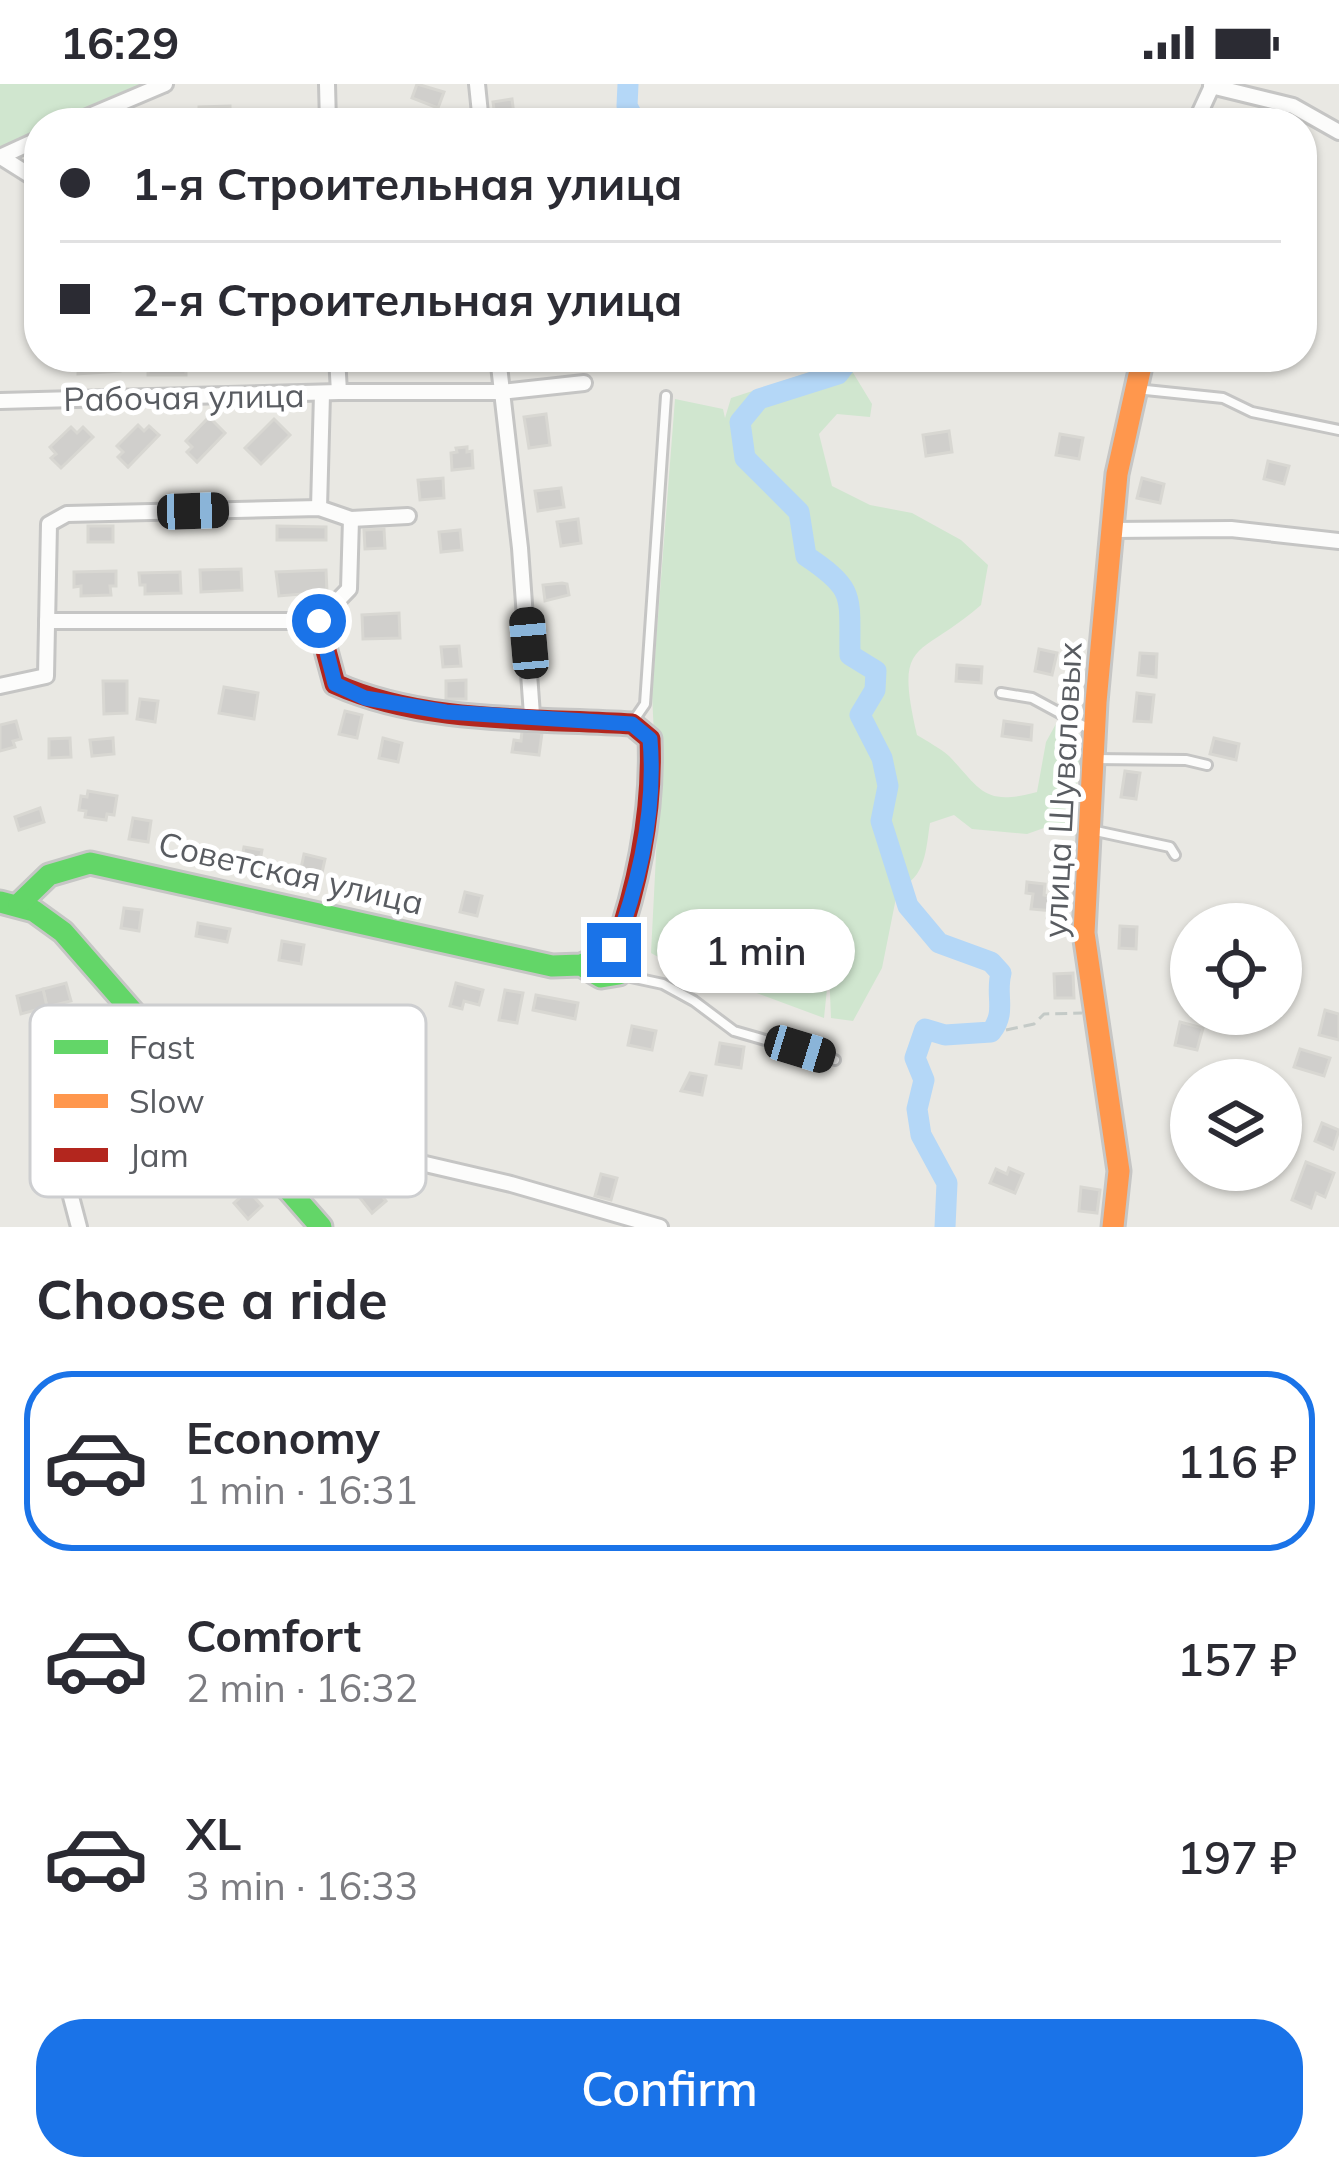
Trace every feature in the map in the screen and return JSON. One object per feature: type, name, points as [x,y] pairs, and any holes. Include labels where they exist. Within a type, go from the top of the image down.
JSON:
[{"type":"street","points":[[108,108],[165,84]]},
{"type":"street","points":[[1212,85],[1297,108]]},
{"type":"street","points":[[338,372],[339,392]]},
{"type":"street","points":[[499,372],[520,548],[532,715]]},
{"type":"street","name":"улица Шуваловых","points":[[1114,1227],[1120,1171],[1084,933],[1094,732],[1117,474],[1140,372]]},
{"type":"street","name":"Рабочая улица","points":[[0,401],[501,392],[584,383]]},
{"type":"street","points":[[320,508],[322,394]]},
{"type":"street","points":[[0,686],[46,676],[50,524],[67,514],[320,508],[350,519],[408,516]]},
{"type":"street","points":[[47,621],[319,621],[349,590],[350,519]]},
{"type":"street","points":[[1112,530],[1231,529],[1339,541]]},
{"type":"street","points":[[319,621],[335,684],[365,698],[446,712],[632,724],[650,739],[653,770],[648,817],[614,950],[628,963],[619,974]]},
{"type":"street","name":"Советская улица","points":[[10,903],[34,881],[59,868],[90,863],[552,966],[581,964],[614,950]]},
{"type":"street","points":[[10,903],[43,915],[63,932],[127,1005]]},
{"type":"street","name":"Советская улица","points":[[581,964],[602,977],[619,974]]},
{"type":"street","points":[[426,1164],[660,1227]]},
{"type":"street","points":[[71,1197],[79,1227]]},
{"type":"street","points":[[295,1197],[322,1227]]},
{"type":"lane","points":[[1136,389],[1222,398],[1252,412],[1339,430]]},
{"type":"lane","points":[[632,724],[645,704],[666,396]]},
{"type":"lane","points":[[1001,693],[1032,698],[1094,732]]},
{"type":"lane","points":[[1093,759],[1186,760],[1207,765]]},
{"type":"lane","points":[[1089,830],[1170,847],[1175,856]]},
{"type":"lane","points":[[619,974],[663,984],[734,1031],[836,1060]]},
{"type":"path","points":[[1006,1030],[1034,1024],[1044,1014],[1095,1013]]},
{"type":"green space","points":[[0,84],[144,84],[88,108],[24,108],[24,138],[0,150]]},
{"type":"green space","points":[[810,372],[853,372],[872,404],[870,417],[837,414],[819,434],[832,486],[870,505],[912,513],[961,540],[988,565],[981,605],[927,644],[911,665],[908,681],[917,735],[949,756],[985,792],[1006,797],[1037,792],[1046,742],[1057,722],[1084,737],[1077,781],[1079,838],[1058,823],[1027,834],[972,829],[954,815],[930,823],[919,870],[898,888],[882,968],[853,1021],[831,1018],[829,969],[824,1018],[703,973],[691,975],[651,953],[658,816],[652,694],[675,399],[723,409],[725,418],[731,398]]},
{"type":"building","points":[[417,84],[444,92],[438,108],[412,98]]},
{"type":"building","points":[[512,99],[513,108],[494,108],[493,102]]},
{"type":"building","points":[[148,372],[186,372],[186,375]]},
{"type":"building","points":[[546,414],[550,445],[529,448],[524,417]]},
{"type":"building","points":[[209,417],[225,433],[197,462],[187,452],[192,447],[186,441]]},
{"type":"building","points":[[274,419],[290,435],[261,464],[245,448]]},
{"type":"building","points":[[138,425],[144,431],[149,426],[159,435],[128,467],[118,457],[123,452],[117,446]]},
{"type":"building","points":[[71,427],[77,433],[83,427],[93,437],[61,468],[51,458],[56,454],[50,447]]},
{"type":"building","points":[[949,431],[952,452],[926,456],[923,435]]},
{"type":"building","points":[[1060,434],[1083,438],[1079,459],[1056,455]]},
{"type":"building","points":[[467,447],[467,452],[472,451],[473,468],[452,470],[451,453]]},
{"type":"building","points":[[1268,461],[1289,466],[1284,484],[1264,479]]},
{"type":"building","points":[[443,478],[444,498],[420,500],[418,480]]},
{"type":"building","points":[[1142,478],[1164,484],[1160,503],[1137,498]]},
{"type":"building","points":[[561,488],[564,507],[538,511],[535,491]]},
{"type":"building","points":[[578,519],[581,543],[561,546],[557,522]]},
{"type":"building","points":[[88,526],[113,526],[113,542],[88,542]]},
{"type":"building","points":[[277,526],[326,527],[326,540],[277,540]]},
{"type":"building","points":[[384,529],[385,548],[365,549],[364,530]]},
{"type":"building","points":[[460,530],[462,550],[441,552],[439,532]]},
{"type":"building","points":[[241,569],[242,590],[201,592],[200,570]]},
{"type":"building","points":[[326,570],[327,592],[279,596],[276,572]]},
{"type":"building","points":[[116,571],[111,595],[81,596],[81,586],[74,587],[74,572]]},
{"type":"building","points":[[180,572],[181,593],[145,594],[145,585],[140,585],[139,573]]},
{"type":"building","points":[[567,584],[569,595],[545,601],[543,585]]},
{"type":"building","points":[[399,613],[400,638],[363,639],[362,615]]},
{"type":"building","points":[[459,646],[461,666],[443,667],[441,647]]},
{"type":"building","points":[[1039,649],[1057,653],[1052,675],[1035,671]]},
{"type":"building","points":[[1140,653],[1157,654],[1156,677],[1138,675]]},
{"type":"building","points":[[957,665],[982,667],[981,683],[956,681]]},
{"type":"building","points":[[466,680],[466,699],[446,699],[446,681]]},
{"type":"building","points":[[103,681],[127,681],[127,713],[104,714]]},
{"type":"building","points":[[224,687],[258,693],[254,719],[219,713]]},
{"type":"building","points":[[1137,693],[1154,695],[1151,722],[1134,721]]},
{"type":"building","points":[[140,699],[158,701],[155,722],[137,719]]},
{"type":"building","points":[[345,711],[362,715],[357,738],[339,734]]},
{"type":"building","points":[[16,721],[21,739],[13,741],[15,747],[0,751],[0,725]]},
{"type":"building","points":[[1004,721],[1032,725],[1031,740],[1002,736]]},
{"type":"building","points":[[522,731],[542,733],[539,755],[512,752]]},
{"type":"building","points":[[70,738],[71,757],[49,758],[49,739]]},
{"type":"building","points":[[113,738],[114,754],[92,756],[90,740]]},
{"type":"building","points":[[383,738],[402,743],[398,762],[379,758]]},
{"type":"building","points":[[1214,738],[1239,744],[1236,760],[1210,754]]},
{"type":"building","points":[[1125,771],[1140,773],[1136,799],[1121,797]]},
{"type":"building","points":[[88,791],[117,796],[114,815],[107,814],[106,820],[85,817],[86,811],[79,810],[81,796],[87,797]]},
{"type":"building","points":[[40,808],[44,822],[19,830],[15,817]]},
{"type":"building","points":[[133,818],[151,821],[148,842],[129,839]]},
{"type":"building","points":[[244,847],[262,850],[258,872],[240,869]]},
{"type":"building","points":[[304,854],[325,859],[320,882],[299,878]]},
{"type":"building","points":[[1027,882],[1045,884],[1044,895],[1055,897],[1054,911],[1031,909],[1033,894],[1026,893]]},
{"type":"building","points":[[465,892],[482,896],[477,916],[460,912]]},
{"type":"building","points":[[124,908],[142,910],[139,931],[121,928]]},
{"type":"building","points":[[198,923],[230,929],[227,942],[196,936]]},
{"type":"building","points":[[1120,926],[1137,927],[1136,949],[1119,948]]},
{"type":"building","points":[[282,941],[304,945],[301,964],[279,960]]},
{"type":"building","points":[[1073,973],[1074,998],[1055,998],[1054,974]]},
{"type":"building","points":[[66,983],[71,1001],[47,1005],[43,989]]},
{"type":"building","points":[[456,983],[483,990],[479,1005],[464,1001],[462,1009],[450,1006]]},
{"type":"building","points":[[43,989],[47,1005],[30,1005],[30,1012],[21,1014],[17,996]]},
{"type":"building","points":[[505,990],[523,993],[517,1023],[499,1020]]},
{"type":"building","points":[[536,995],[578,1003],[575,1019],[533,1010]]},
{"type":"building","points":[[1325,1010],[1339,1014],[1339,1040],[1319,1035]]},
{"type":"building","points":[[632,1026],[656,1031],[652,1050],[628,1045]]},
{"type":"building","points":[[1177,1035],[1201,1035],[1197,1050],[1175,1045]]},
{"type":"building","points":[[720,1043],[744,1047],[741,1068],[716,1064]]},
{"type":"building","points":[[1300,1049],[1330,1058],[1324,1076],[1302,1069],[1302,1059],[1297,1059]]},
{"type":"building","points":[[690,1073],[706,1076],[702,1095],[681,1091]]},
{"type":"building","points":[[1322,1123],[1339,1130],[1333,1149],[1315,1141]]},
{"type":"building","points":[[1306,1162],[1334,1173],[1325,1197],[1316,1193],[1311,1208],[1292,1200],[1295,1191],[1302,1191]]},
{"type":"building","points":[[1009,1168],[1023,1174],[1015,1193],[990,1183],[996,1169],[1007,1174]]},
{"type":"building","points":[[601,1174],[617,1178],[611,1200],[595,1196]]},
{"type":"building","points":[[1081,1187],[1100,1190],[1097,1213],[1079,1211]]},
{"type":"building","points":[[240,1197],[254,1197],[262,1206],[248,1219],[234,1203]]},
{"type":"building","points":[[383,1197],[386,1201],[372,1213],[360,1198]]},
{"type":"waterway","points":[[628,84],[628,108]]},
{"type":"waterway","points":[[840,372],[759,399],[740,422],[745,458],[799,512],[806,556],[834,578],[847,596],[850,655],[876,671],[875,690],[860,715],[882,758],[888,786],[881,821],[908,906],[939,943],[991,962],[1001,973],[1000,1011],[991,1032],[945,1035],[925,1029],[915,1058],[924,1080],[917,1109],[921,1135],[947,1183],[945,1227]]},
{"type":"traffic: fast","points":[[19,904],[49,875],[90,863],[552,966],[581,965],[601,977],[619,974],[628,963],[615,950],[581,965]]},
{"type":"traffic: fast","points":[[0,902],[34,911],[63,932],[127,1005]]},
{"type":"traffic: fast","points":[[295,1197],[321,1227]]},
{"type":"traffic: slow","points":[[1113,1227],[1119,1171],[1084,933],[1096,702],[1117,474],[1140,372]]},
{"type":"traffic: jam","points":[[318,621],[335,684],[369,697],[480,717],[632,724],[650,739],[643,846],[615,950]]},
{"type":"route","points":[[319,621],[335,684],[365,698],[446,712],[632,724],[650,739],[653,770],[648,817],[627,915],[614,950]]}]
